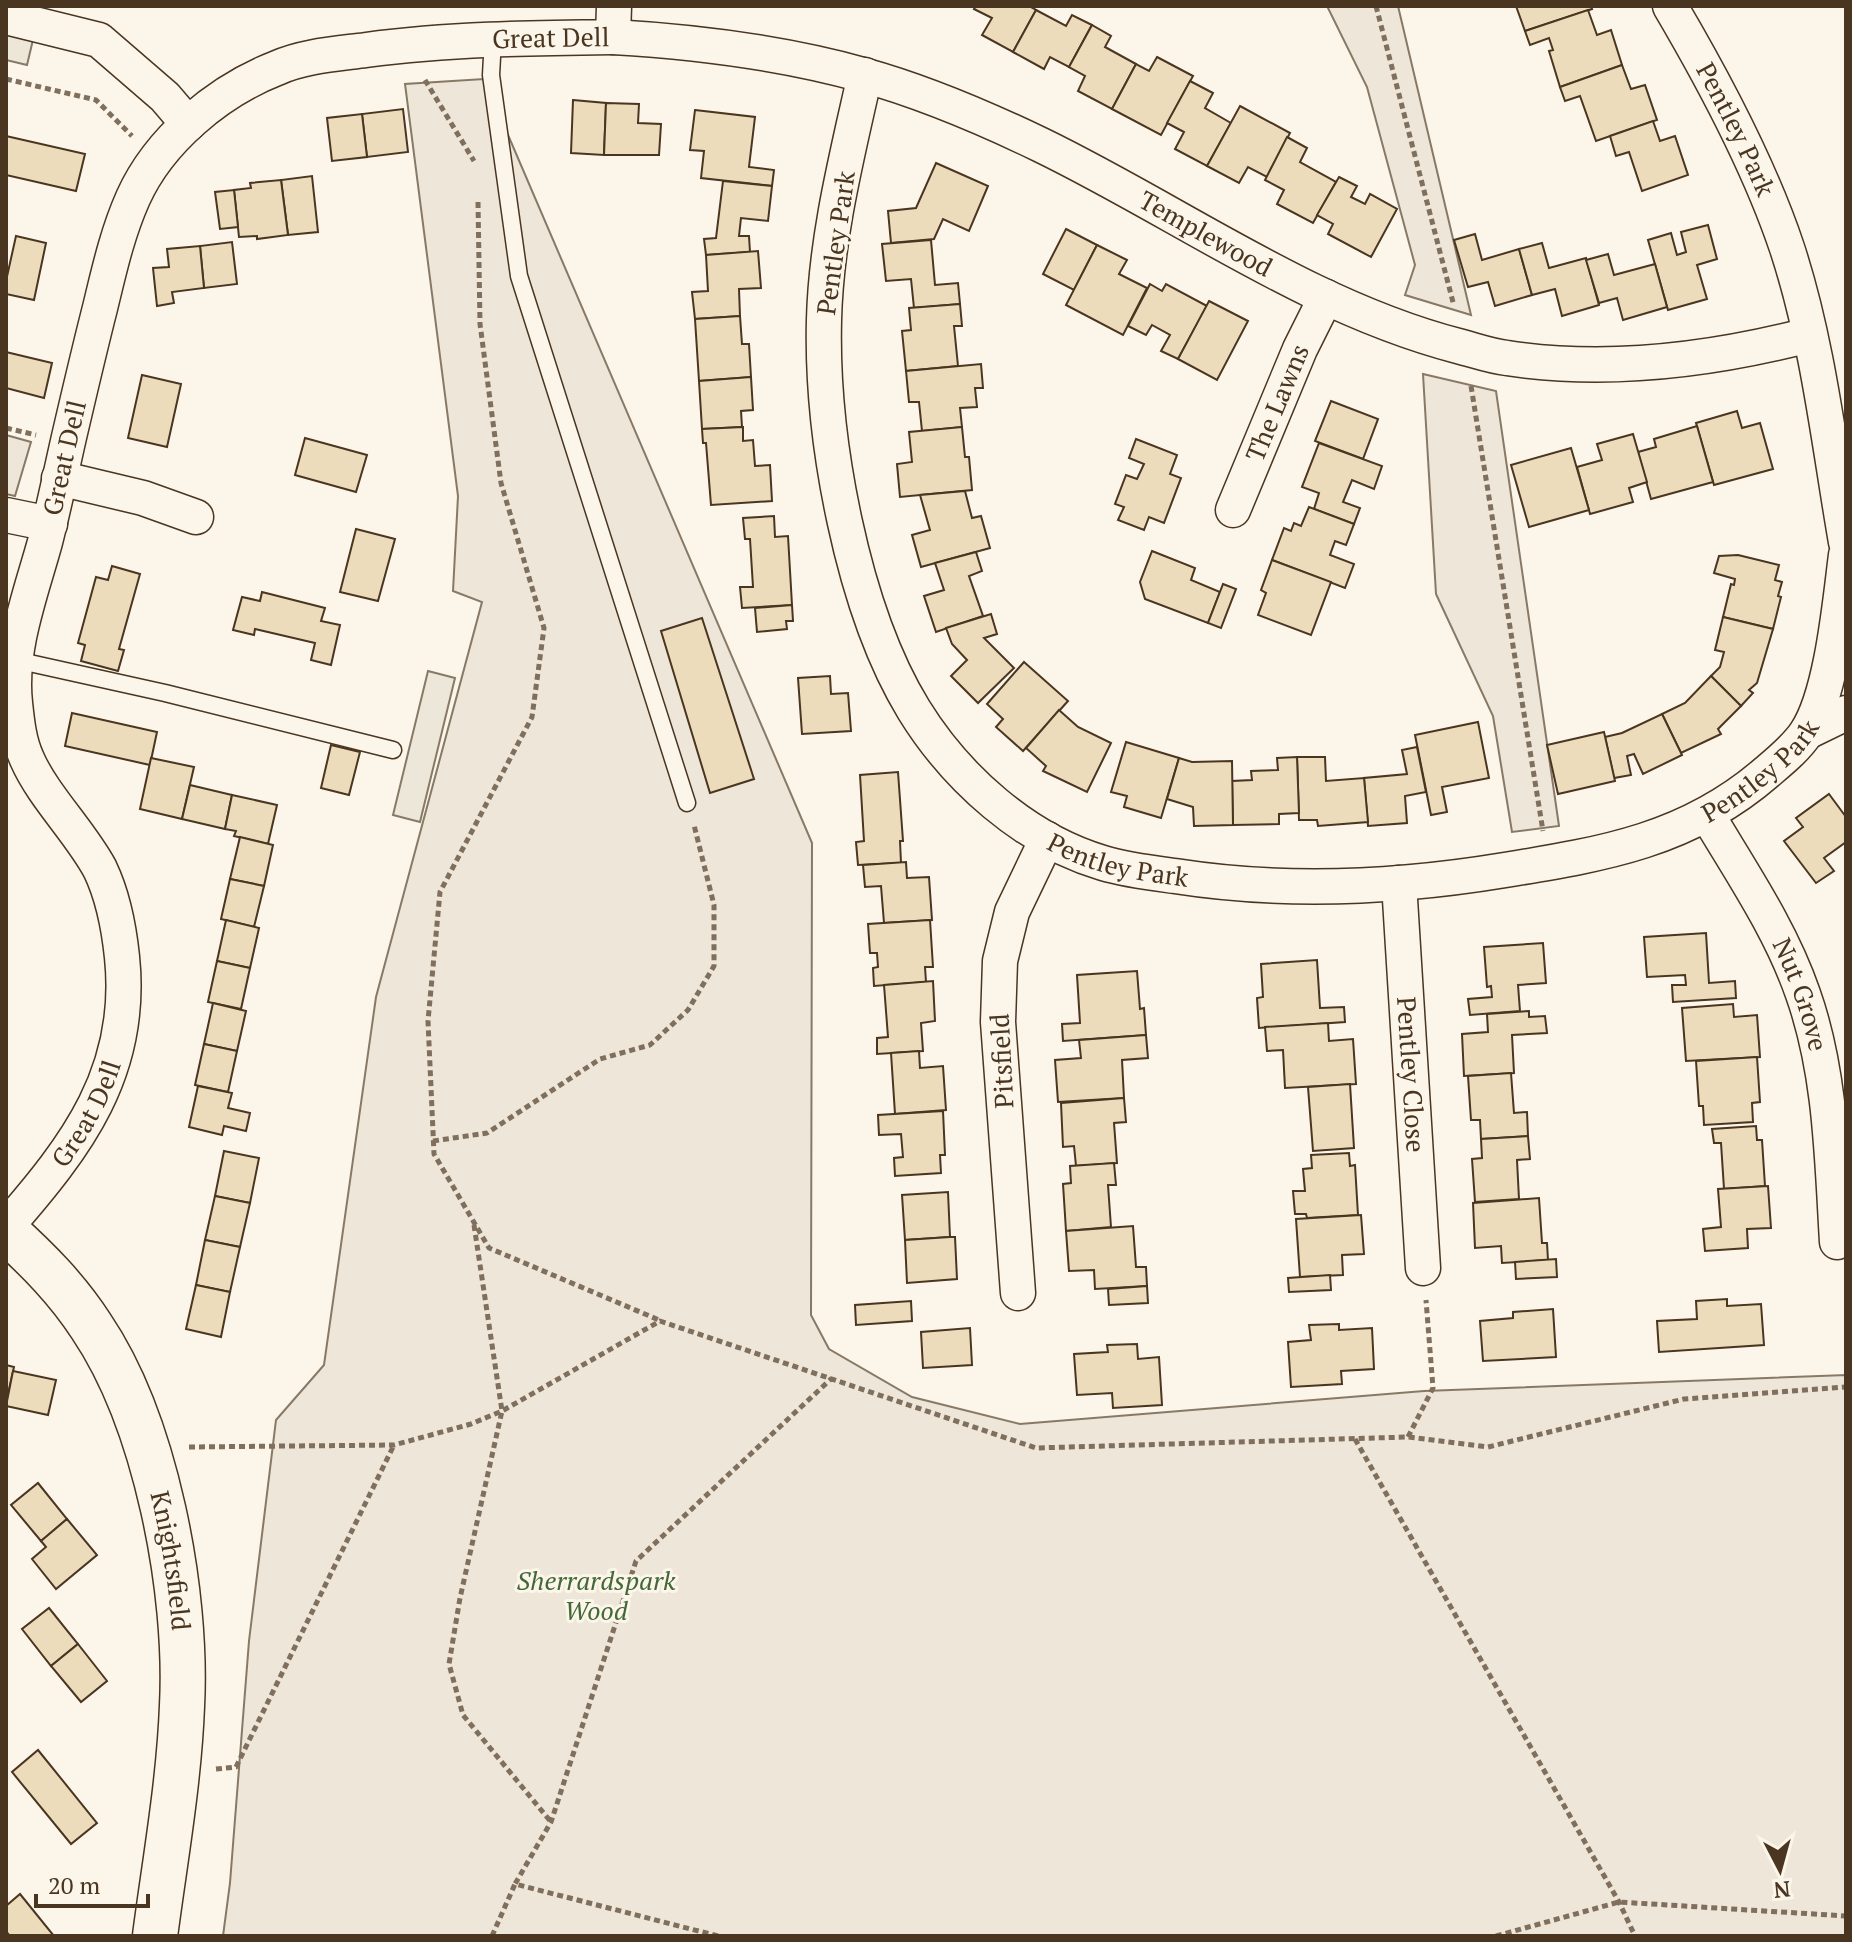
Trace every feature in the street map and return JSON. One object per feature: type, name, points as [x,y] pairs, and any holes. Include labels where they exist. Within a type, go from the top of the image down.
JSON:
[{"type":"street","name":"Pentley Park","points":[[1670,6],[1751,160],[1787,248],[1809,335],[1846,542]]},
{"type":"street","points":[[6,17],[99,40],[165,97],[188,124]]},
{"type":"street","name":"Templewood","points":[[613,22],[865,75],[952,107],[1040,145],[1326,297],[1388,325],[1465,348],[1506,358],[1601,365],[1707,357],[1809,335]]},
{"type":"street","name":"Great Dell","points":[[6,1229],[78,1139],[100,1100],[116,1057],[123,1012],[121,942],[111,900],[99,869],[27,761],[19,735],[14,697],[16,660],[59,478],[115,244],[134,194],[156,159],[188,124],[230,93],[277,67],[321,56],[404,45],[493,39],[613,22]]},
{"type":"street","name":"Pentley Park","points":[[865,75],[828,257],[824,323],[834,470],[851,544],[877,632],[912,707],[950,761],[1003,809],[1047,839],[1102,862],[1225,884],[1295,888],[1399,883],[1548,863],[1655,838],[1708,816],[1744,792],[1778,763],[1807,732],[1823,692],[1831,657],[1846,555]]},
{"type":"street","name":"The Lawns","points":[[1233,510],[1300,349],[1326,297]]},
{"type":"street","points":[[59,478],[143,498],[196,517]]},
{"type":"street","points":[[6,515],[50,524]]},
{"type":"street","points":[[1807,732],[1846,713]]},
{"type":"street","name":"Nut Grove","points":[[1708,816],[1778,935],[1803,994],[1822,1062],[1837,1242]]},
{"type":"street","name":"Pitsfield","points":[[1018,1293],[998,1022],[1000,961],[1012,912],[1047,839]]},
{"type":"street","name":"Pentley Close","points":[[1399,883],[1423,1268]]},
{"type":"street","name":"Knightsfield","points":[[6,1229],[56,1278],[93,1328],[121,1382],[146,1448],[169,1536],[180,1610],[182,1705],[155,1936]]},
{"type":"lane","points":[[493,39],[491,75],[519,276],[687,803]]},
{"type":"lane","points":[[16,660],[393,750]]},
{"type":"path","points":[[1376,6],[1465,348],[1548,863]]},
{"type":"path","points":[[404,45],[478,168]]},
{"type":"path","points":[[6,79],[96,100],[156,159]]},
{"type":"path","points":[[478,199],[480,324],[501,483],[544,628],[532,717],[440,892],[428,1021],[434,1154],[489,1248],[660,1321],[1036,1448],[1408,1437],[1488,1447],[1684,1399],[1846,1387]]},
{"type":"path","points":[[433,1141],[487,1133],[600,1059],[650,1045],[688,1010],[714,966],[714,905],[687,803]]},
{"type":"path","points":[[473,1220],[502,1411],[460,1598],[449,1664],[463,1715],[551,1822]]},
{"type":"path","points":[[1408,1437],[1433,1388],[1423,1268]]},
{"type":"path","points":[[146,1448],[394,1445],[471,1424],[502,1411],[660,1321]]},
{"type":"path","points":[[492,1936],[515,1884],[551,1822],[636,1561],[832,1378]]},
{"type":"path","points":[[1355,1439],[1619,1902],[1635,1936]]},
{"type":"path","points":[[176,1766],[207,1770],[236,1767],[394,1445]]},
{"type":"path","points":[[515,1884],[718,1936]]},
{"type":"path","points":[[1496,1936],[1619,1902],[1846,1916]]},
{"type":"green space","points":[[1327,6],[1398,6],[1471,315],[1405,295],[1415,265],[1367,87]]},
{"type":"green space","name":"Sherrardspark Wood","points":[[484,79],[812,843],[811,1315],[829,1349],[912,1397],[1020,1424],[1424,1391],[1846,1375],[1846,1936],[223,1936],[249,1641],[276,1420],[324,1365],[376,997],[482,602],[453,591],[458,496],[405,84]]},
{"type":"green space","points":[[1423,374],[1496,391],[1559,826],[1512,832],[1493,716],[1436,594]]},
{"type":"green space","points":[[6,435],[31,442],[15,496],[6,494]]},
{"type":"shaded area","points":[[6,6],[41,6],[27,65],[6,60]]},
{"type":"shaded area","points":[[428,671],[455,678],[420,822],[393,815]]},
{"type":"building","points":[[976,6],[1029,6],[1036,10],[1013,52],[982,35],[992,18],[974,9]]},
{"type":"building","points":[[1516,6],[1591,6],[1592,9],[1525,31]]},
{"type":"building","points":[[1036,10],[1066,26],[1072,15],[1092,25],[1069,67],[1050,57],[1044,69],[1013,52]]},
{"type":"building","points":[[1588,10],[1597,35],[1611,30],[1622,65],[1560,87],[1549,51],[1553,50],[1549,38],[1530,45],[1525,31]]},
{"type":"building","points":[[1092,25],[1111,36],[1105,47],[1136,64],[1112,109],[1078,91],[1085,76],[1069,67]]},
{"type":"building","points":[[1157,57],[1193,76],[1161,135],[1112,109],[1136,64],[1149,71]]},
{"type":"building","points":[[1622,65],[1631,89],[1645,85],[1657,120],[1596,141],[1580,96],[1565,101],[1560,87]]},
{"type":"building","points":[[1190,81],[1213,93],[1205,108],[1231,123],[1207,166],[1175,149],[1184,132],[1167,123]]},
{"type":"building","points":[[573,100],[606,103],[604,155],[571,153]]},
{"type":"building","points":[[606,103],[639,104],[638,123],[661,124],[659,155],[604,155]]},
{"type":"building","points":[[1240,106],[1290,133],[1267,177],[1248,167],[1239,183],[1207,166]]},
{"type":"building","points":[[403,109],[408,152],[367,157],[362,114]]},
{"type":"building","points":[[695,110],[755,117],[749,167],[774,170],[772,186],[701,178],[704,151],[690,150]]},
{"type":"building","points":[[362,114],[367,157],[332,161],[327,118]]},
{"type":"building","points":[[1653,121],[1660,141],[1675,136],[1688,175],[1642,191],[1629,152],[1616,156],[1610,136]]},
{"type":"building","points":[[6,136],[85,154],[76,191],[6,175]]},
{"type":"building","points":[[1287,137],[1307,148],[1300,162],[1336,182],[1313,223],[1277,204],[1284,190],[1265,180]]},
{"type":"building","points":[[936,163],[988,186],[969,231],[943,219],[934,239],[891,243],[888,211],[916,208]]},
{"type":"building","points":[[312,176],[318,232],[288,235],[281,180]]},
{"type":"building","points":[[1339,177],[1357,186],[1351,197],[1365,204],[1370,194],[1397,209],[1371,257],[1328,234],[1333,224],[1317,215]]},
{"type":"building","points":[[281,180],[288,235],[257,239],[257,236],[239,237],[234,190],[251,188],[250,183]]},
{"type":"building","points":[[723,181],[772,186],[768,221],[741,218],[739,236],[749,236],[750,252],[706,255],[704,239],[716,238]]},
{"type":"building","points":[[234,190],[238,227],[220,229],[215,192]]},
{"type":"building","points":[[1708,225],[1717,259],[1697,265],[1707,299],[1668,310],[1648,240],[1671,233],[1677,255],[1686,252],[1681,232]]},
{"type":"building","points":[[1066,229],[1097,245],[1074,290],[1043,274]]},
{"type":"building","points":[[1475,234],[1482,260],[1519,249],[1532,295],[1495,306],[1488,282],[1468,287],[1454,240]]},
{"type":"building","points":[[16,236],[46,243],[34,300],[6,294]]},
{"type":"building","points":[[931,240],[935,285],[958,283],[960,304],[914,308],[911,279],[886,281],[882,244]]},
{"type":"building","points":[[232,242],[237,284],[204,288],[200,246]]},
{"type":"building","points":[[1542,243],[1549,268],[1586,258],[1599,305],[1562,316],[1555,289],[1532,295],[1519,249]]},
{"type":"building","points":[[1097,245],[1127,260],[1119,274],[1147,288],[1123,335],[1066,305]]},
{"type":"building","points":[[200,246],[204,288],[172,292],[174,303],[157,306],[153,268],[169,267],[167,249]]},
{"type":"building","points":[[758,251],[761,288],[739,289],[740,316],[695,319],[692,292],[708,291],[706,255]]},
{"type":"building","points":[[1608,254],[1614,275],[1655,264],[1667,307],[1623,320],[1617,298],[1599,303],[1586,260]]},
{"type":"building","points":[[1150,284],[1162,291],[1166,284],[1207,306],[1178,359],[1161,351],[1170,335],[1152,325],[1146,335],[1128,326]]},
{"type":"building","points":[[1209,301],[1248,321],[1217,380],[1178,359]]},
{"type":"building","points":[[960,304],[962,326],[954,326],[958,366],[906,371],[902,331],[911,330],[909,308]]},
{"type":"building","points":[[740,316],[742,344],[749,344],[751,377],[699,381],[695,319]]},
{"type":"building","points":[[6,352],[52,363],[44,398],[6,388]]},
{"type":"building","points":[[981,364],[983,388],[975,388],[977,407],[960,408],[962,427],[922,431],[919,402],[909,402],[906,371]]},
{"type":"building","points":[[142,375],[181,384],[167,447],[128,438]]},
{"type":"building","points":[[751,377],[753,410],[741,411],[742,427],[702,429],[699,381]]},
{"type":"building","points":[[1331,401],[1378,419],[1363,459],[1315,441]]},
{"type":"building","points":[[1737,411],[1742,428],[1760,423],[1773,469],[1714,485],[1696,423]]},
{"type":"building","points":[[1697,426],[1713,482],[1651,499],[1638,452],[1656,447],[1654,439]]},
{"type":"building","points":[[743,427],[743,441],[753,440],[755,466],[770,465],[772,501],[711,505],[702,429]]},
{"type":"building","points":[[962,427],[972,490],[900,497],[897,464],[912,462],[909,432]]},
{"type":"building","points":[[1633,434],[1647,482],[1629,488],[1633,502],[1590,514],[1577,467],[1602,460],[1597,444]]},
{"type":"building","points":[[305,438],[367,455],[356,492],[295,475]]},
{"type":"building","points":[[1136,439],[1177,455],[1170,474],[1181,478],[1164,523],[1149,517],[1144,530],[1118,520],[1124,507],[1115,504],[1126,475],[1137,479],[1144,464],[1129,458]]},
{"type":"building","points":[[1319,443],[1382,466],[1374,489],[1352,480],[1343,502],[1360,508],[1354,524],[1314,509],[1319,493],[1302,487]]},
{"type":"building","points":[[1571,448],[1589,510],[1529,527],[1511,465]]},
{"type":"building","points":[[965,491],[972,518],[981,516],[990,548],[921,567],[912,535],[930,530],[920,495]]},
{"type":"building","points":[[1309,507],[1354,524],[1346,545],[1335,541],[1330,555],[1354,564],[1345,588],[1272,560],[1284,528],[1291,531],[1294,523],[1301,526]]},
{"type":"building","points":[[774,516],[775,537],[788,536],[792,605],[742,608],[740,587],[753,587],[750,539],[745,539],[743,518]]},
{"type":"building","points":[[356,529],[395,539],[378,601],[340,592]]},
{"type":"building","points":[[1152,551],[1195,568],[1191,580],[1220,592],[1208,623],[1145,599],[1140,582]]},
{"type":"building","points":[[976,552],[982,571],[969,576],[983,616],[936,632],[924,596],[944,590],[935,563]]},
{"type":"building","points":[[1738,555],[1779,565],[1775,580],[1782,582],[1778,596],[1781,597],[1773,629],[1723,617],[1735,579],[1714,573],[1719,556]]},
{"type":"building","points":[[1272,560],[1331,582],[1311,635],[1258,615],[1266,593],[1261,590]]},
{"type":"building","points":[[112,566],[140,574],[119,649],[124,650],[118,671],[81,661],[85,645],[78,643],[96,577],[108,580]]},
{"type":"building","points":[[1223,584],[1236,589],[1221,628],[1208,623]]},
{"type":"building","points":[[262,592],[325,608],[321,621],[340,625],[331,665],[311,660],[315,643],[255,629],[254,635],[233,630],[242,597],[260,601]]},
{"type":"building","points":[[792,605],[793,621],[786,621],[787,629],[757,632],[755,608]]},
{"type":"building","points":[[991,614],[997,634],[984,638],[1014,668],[978,703],[951,676],[967,660],[952,644],[946,628]]},
{"type":"building","points":[[1723,617],[1773,629],[1757,683],[1749,690],[1753,693],[1741,706],[1711,676],[1720,667],[1724,652],[1715,650]]},
{"type":"building","points":[[702,618],[754,779],[710,793],[661,631]]},
{"type":"building","points":[[1024,662],[1068,701],[1023,751],[996,727],[1003,719],[987,704]]},
{"type":"building","points":[[830,676],[831,694],[848,693],[851,731],[802,734],[798,678]]},
{"type":"building","points":[[1711,676],[1741,706],[1718,729],[1721,734],[1681,753],[1662,714],[1685,703]]},
{"type":"building","points":[[1059,710],[1078,727],[1111,743],[1087,792],[1043,771],[1046,766],[1026,748]]},
{"type":"building","points":[[72,713],[157,732],[150,765],[65,746]]},
{"type":"building","points":[[1662,714],[1682,755],[1643,774],[1634,754],[1627,756],[1631,775],[1614,778],[1605,737],[1622,733]]},
{"type":"building","points":[[1478,722],[1489,778],[1442,787],[1447,812],[1431,815],[1415,735]]},
{"type":"building","points":[[1604,732],[1615,781],[1558,794],[1547,745]]},
{"type":"building","points":[[1126,742],[1179,758],[1161,818],[1124,807],[1127,796],[1111,792]]},
{"type":"building","points":[[331,745],[360,752],[349,795],[321,788]]},
{"type":"building","points":[[1417,747],[1426,792],[1405,796],[1407,823],[1368,826],[1364,778],[1407,774],[1402,750]]},
{"type":"building","points":[[1297,757],[1325,757],[1326,781],[1364,778],[1368,822],[1318,826],[1317,820],[1299,820]]},
{"type":"building","points":[[1297,757],[1299,813],[1279,814],[1279,824],[1233,825],[1232,781],[1252,780],[1251,771],[1278,770],[1277,758]]},
{"type":"building","points":[[151,758],[194,767],[182,819],[140,809]]},
{"type":"building","points":[[1179,758],[1192,762],[1232,761],[1233,825],[1194,826],[1193,807],[1167,799]]},
{"type":"building","points":[[898,772],[903,841],[900,841],[901,863],[858,865],[856,842],[864,841],[860,775]]},
{"type":"building","points":[[190,785],[232,795],[225,829],[182,819]]},
{"type":"building","points":[[1829,794],[1846,817],[1846,842],[1824,858],[1834,871],[1816,883],[1784,841],[1803,827],[1796,818]]},
{"type":"building","points":[[232,795],[277,805],[268,844],[234,836],[236,831],[225,829]]},
{"type":"building","points":[[240,837],[273,845],[264,886],[230,879]]},
{"type":"building","points":[[906,862],[907,878],[929,877],[932,920],[884,923],[881,886],[865,887],[863,865]]},
{"type":"building","points":[[230,879],[264,886],[254,927],[221,919]]},
{"type":"building","points":[[226,920],[259,928],[250,968],[217,961]]},
{"type":"building","points":[[930,920],[933,967],[925,967],[926,982],[874,986],[873,968],[878,967],[877,953],[870,953],[868,924]]},
{"type":"building","points":[[1706,933],[1709,983],[1735,981],[1736,998],[1673,1002],[1672,985],[1686,985],[1685,975],[1647,977],[1644,937]]},
{"type":"building","points":[[1543,943],[1546,983],[1518,985],[1520,1011],[1470,1015],[1468,999],[1492,997],[1491,986],[1487,987],[1484,947]]},
{"type":"building","points":[[1317,960],[1320,1008],[1344,1007],[1345,1022],[1259,1028],[1257,998],[1263,997],[1261,964]]},
{"type":"building","points":[[217,961],[250,968],[241,1009],[208,1002]]},
{"type":"building","points":[[1137,971],[1146,1035],[1063,1041],[1062,1024],[1080,1023],[1077,975]]},
{"type":"building","points":[[933,981],[935,1021],[921,1023],[923,1051],[877,1054],[877,1038],[888,1037],[884,985]]},
{"type":"building","points":[[213,1003],[246,1011],[237,1051],[204,1044]]},
{"type":"building","points":[[1733,1004],[1734,1017],[1757,1015],[1760,1057],[1686,1061],[1682,1008]]},
{"type":"building","points":[[1529,1011],[1529,1017],[1545,1016],[1547,1033],[1512,1035],[1514,1073],[1464,1076],[1462,1034],[1488,1032],[1487,1014]]},
{"type":"building","points":[[1328,1023],[1329,1041],[1353,1039],[1356,1084],[1285,1088],[1283,1050],[1267,1051],[1265,1027]]},
{"type":"building","points":[[1146,1035],[1148,1058],[1122,1060],[1124,1098],[1058,1102],[1055,1060],[1081,1058],[1079,1040]]},
{"type":"building","points":[[204,1044],[237,1051],[228,1092],[195,1085]]},
{"type":"building","points":[[919,1051],[920,1068],[943,1066],[946,1110],[895,1114],[891,1053]]},
{"type":"building","points":[[1757,1057],[1760,1102],[1752,1103],[1753,1122],[1704,1125],[1703,1106],[1699,1106],[1696,1061]]},
{"type":"building","points":[[1511,1073],[1514,1113],[1527,1112],[1528,1136],[1481,1139],[1480,1120],[1471,1120],[1468,1076]]},
{"type":"building","points":[[1350,1084],[1354,1148],[1313,1151],[1308,1087]]},
{"type":"building","points":[[198,1086],[232,1093],[228,1108],[250,1113],[246,1131],[224,1126],[222,1135],[189,1127]]},
{"type":"building","points":[[1124,1098],[1126,1122],[1114,1123],[1117,1163],[1076,1166],[1074,1146],[1063,1147],[1061,1103]]},
{"type":"building","points":[[943,1111],[945,1155],[940,1155],[941,1173],[895,1176],[894,1158],[903,1157],[901,1134],[879,1135],[878,1115]]},
{"type":"building","points":[[1756,1126],[1757,1140],[1762,1140],[1765,1186],[1724,1189],[1721,1143],[1714,1143],[1712,1129]]},
{"type":"building","points":[[1528,1136],[1530,1159],[1517,1160],[1519,1199],[1475,1202],[1472,1159],[1482,1158],[1481,1139]]},
{"type":"building","points":[[224,1151],[259,1158],[250,1203],[215,1196]]},
{"type":"building","points":[[1349,1153],[1350,1166],[1355,1165],[1358,1215],[1307,1218],[1306,1214],[1295,1214],[1293,1191],[1305,1191],[1303,1169],[1312,1168],[1311,1155]]},
{"type":"building","points":[[1114,1163],[1116,1185],[1108,1185],[1111,1227],[1066,1231],[1063,1184],[1071,1183],[1070,1166]]},
{"type":"building","points":[[1768,1186],[1771,1228],[1747,1229],[1748,1248],[1705,1251],[1703,1229],[1721,1227],[1718,1189]]},
{"type":"building","points":[[948,1192],[950,1237],[905,1240],[902,1195]]},
{"type":"building","points":[[215,1196],[250,1203],[240,1247],[205,1240]]},
{"type":"building","points":[[1539,1198],[1542,1243],[1547,1243],[1548,1260],[1502,1263],[1501,1246],[1475,1248],[1473,1203]]},
{"type":"building","points":[[1361,1215],[1364,1254],[1342,1255],[1343,1275],[1300,1277],[1296,1219]]},
{"type":"building","points":[[1133,1226],[1136,1267],[1146,1267],[1147,1286],[1095,1289],[1094,1270],[1069,1271],[1066,1231]]},
{"type":"building","points":[[955,1237],[957,1279],[907,1283],[905,1240]]},
{"type":"building","points":[[205,1240],[240,1247],[230,1292],[196,1285]]},
{"type":"building","points":[[1556,1259],[1557,1277],[1516,1279],[1515,1262]]},
{"type":"building","points":[[1330,1275],[1331,1290],[1289,1292],[1288,1278]]},
{"type":"building","points":[[196,1285],[230,1292],[221,1337],[186,1329]]},
{"type":"building","points":[[1147,1286],[1148,1303],[1109,1305],[1108,1289]]},
{"type":"building","points":[[1727,1299],[1727,1306],[1761,1304],[1764,1345],[1659,1352],[1657,1321],[1697,1319],[1696,1301]]},
{"type":"building","points":[[911,1301],[912,1321],[856,1325],[855,1305]]},
{"type":"building","points":[[1553,1309],[1556,1357],[1483,1361],[1480,1321],[1513,1318],[1513,1312]]},
{"type":"building","points":[[1339,1324],[1339,1330],[1372,1328],[1374,1369],[1341,1371],[1342,1384],[1291,1387],[1288,1342],[1311,1340],[1309,1325]]},
{"type":"building","points":[[970,1328],[972,1365],[923,1368],[921,1332]]},
{"type":"building","points":[[1137,1344],[1138,1359],[1159,1357],[1162,1405],[1113,1408],[1112,1393],[1077,1395],[1074,1354],[1108,1352],[1107,1345]]},
{"type":"building","points":[[6,1365],[14,1367],[6,1403]]},
{"type":"building","points":[[13,1371],[56,1380],[48,1415],[6,1406]]},
{"type":"building","points":[[38,1483],[67,1519],[41,1541],[11,1505]]},
{"type":"building","points":[[67,1519],[97,1555],[56,1589],[32,1559],[46,1547],[41,1541]]},
{"type":"building","points":[[49,1608],[78,1644],[51,1666],[22,1629]]},
{"type":"building","points":[[78,1644],[107,1681],[81,1702],[51,1666]]},
{"type":"building","points":[[38,1750],[97,1823],[71,1844],[12,1772]]},
{"type":"building","points":[[20,1894],[54,1936],[10,1936],[6,1931],[6,1906]]}]
